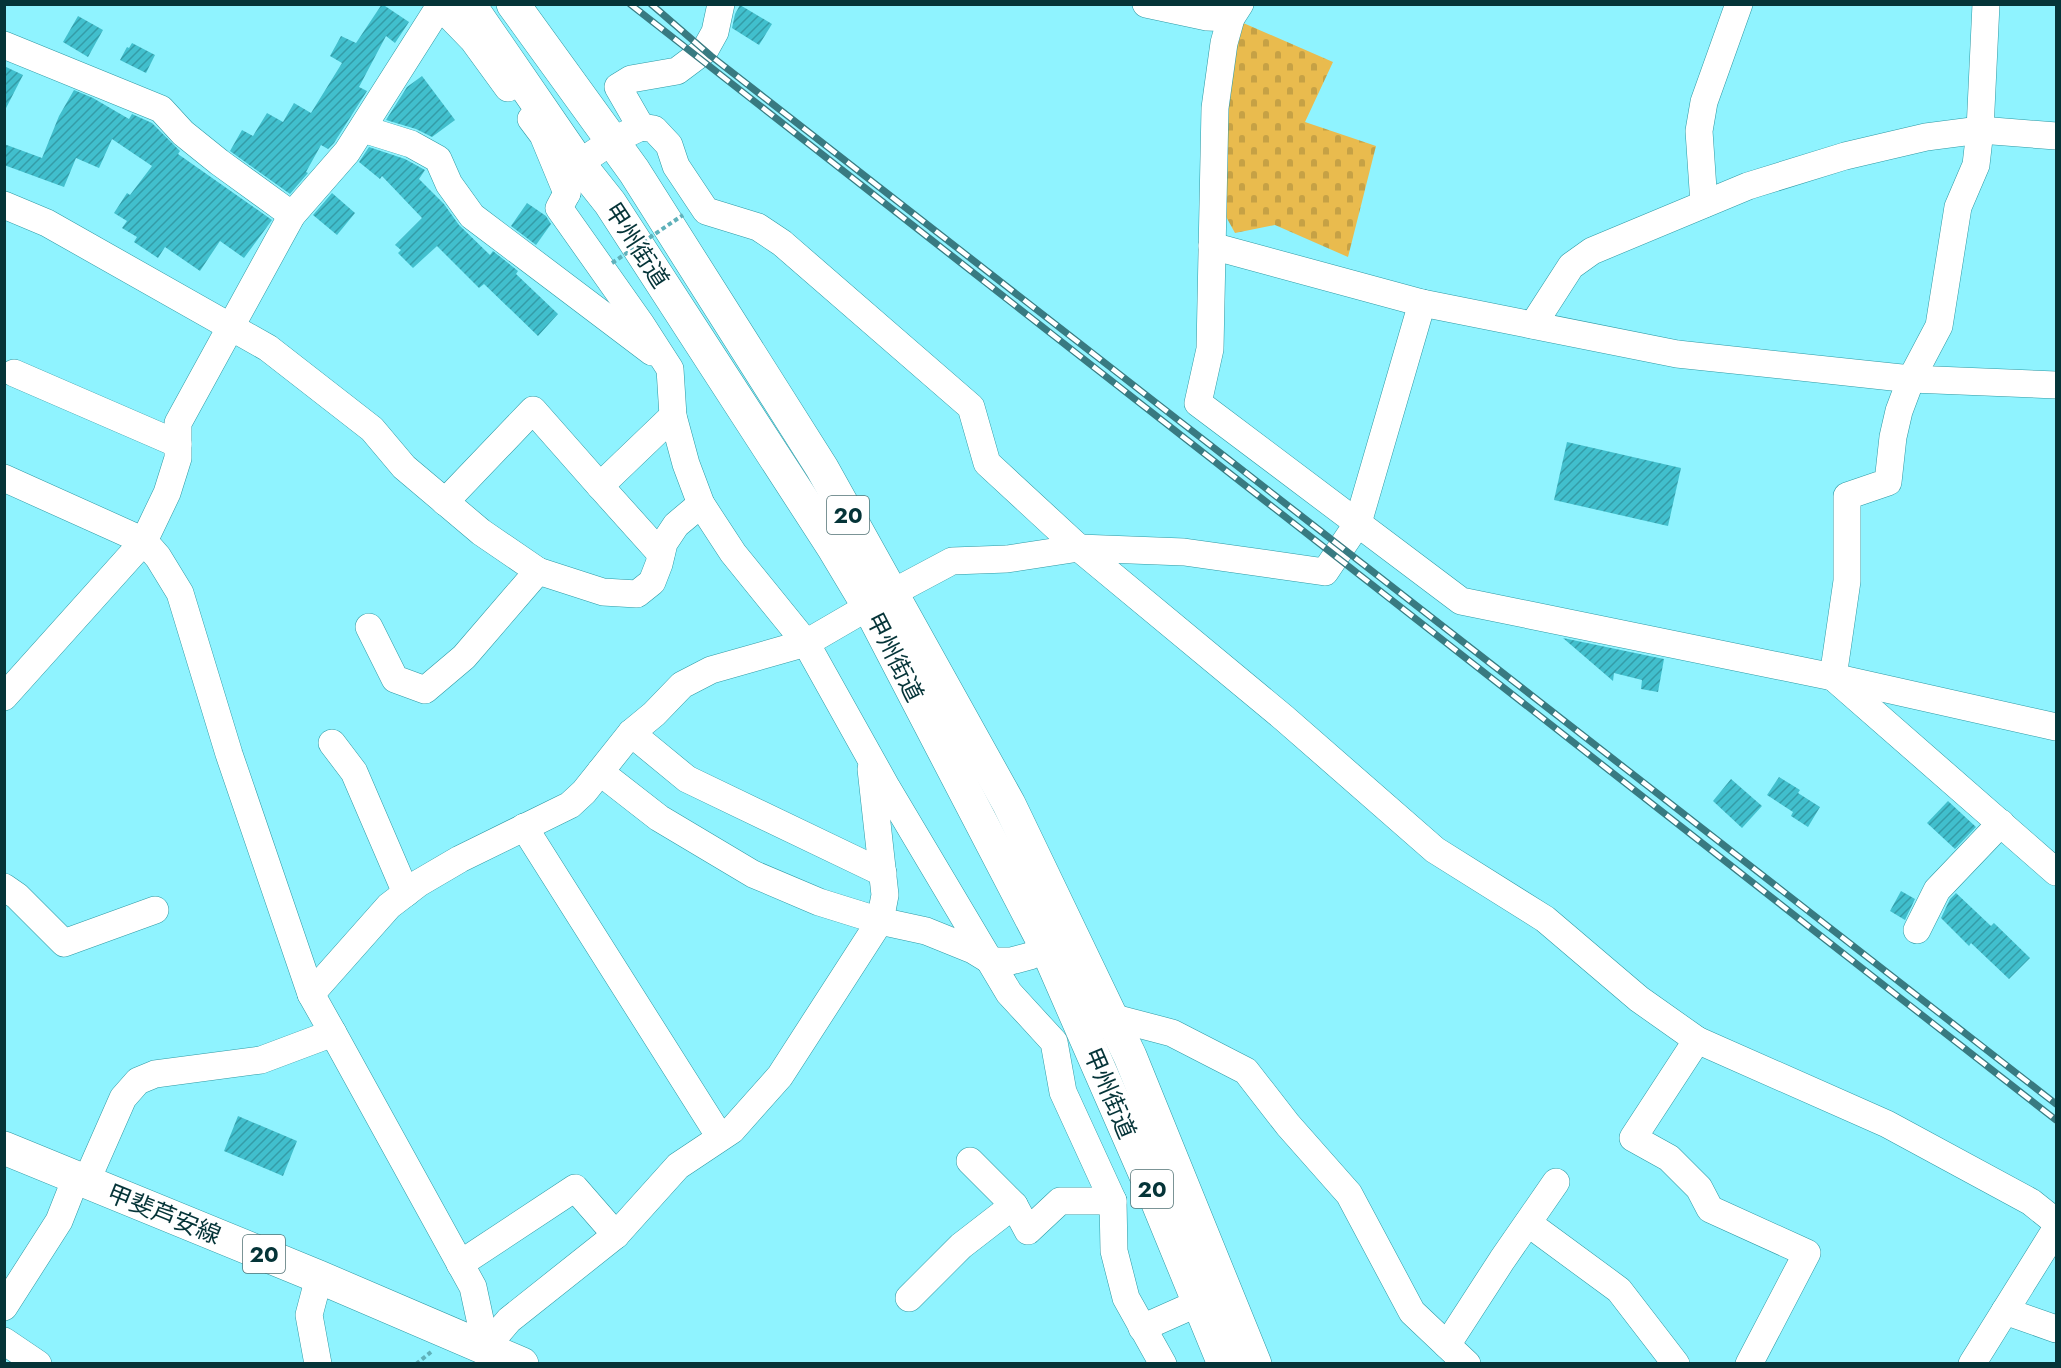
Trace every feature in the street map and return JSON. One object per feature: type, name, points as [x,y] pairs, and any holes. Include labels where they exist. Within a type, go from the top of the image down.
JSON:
[{"type":"main road","name":"甲州街道","points":[[513,4],[626,134],[634,171],[822,468],[881,600],[1077,1016],[1224,1364]]},
{"type":"main road","name":"甲州街道","points":[[447,5],[573,178],[610,203],[820,527],[881,600],[1009,804],[1130,1056],[1255,1364]]},
{"type":"main road","name":"20","points":[[1077,1016],[1087,1070],[1097,1103],[1186,1308],[1206,1364]]},
{"type":"main road","name":"甲州街道","points":[[1130,1056],[1179,1123],[1277,1364]]},
{"type":"main road","name":"甲斐芦安線","points":[[4,1148],[319,1277],[522,1364]]},
{"type":"street","points":[[626,134],[618,87],[631,79],[676,71],[705,50],[715,32],[721,4]]},
{"type":"street","points":[[1146,4],[1207,17],[1236,11]]},
{"type":"street","points":[[1704,204],[1699,131],[1704,102],[1739,4]]},
{"type":"street","points":[[1833,677],[1847,580],[1846,496],[1888,482],[1899,411],[1911,379],[1939,326],[1958,207],[1976,165],[1980,130],[1986,4]]},
{"type":"street","points":[[4,697],[144,541],[167,493],[178,458],[178,423],[292,215],[347,152],[447,5]]},
{"type":"street","points":[[1236,11],[1224,43],[1215,108],[1210,349],[1198,403],[1461,601],[1833,677],[2056,727]]},
{"type":"street","points":[[4,45],[161,109],[183,133],[292,215]]},
{"type":"street","points":[[363,129],[411,144],[438,159],[449,184],[472,216],[667,363]]},
{"type":"street","points":[[1163,1364],[1126,1298],[1114,1251],[1113,1201],[1063,1092],[1054,1041],[1009,993],[870,758],[806,643],[733,553],[701,504],[686,464],[673,416],[670,369],[559,208],[573,178],[626,134],[654,129],[669,145],[676,166],[706,211],[758,227],[782,243],[971,407],[987,463],[1079,548],[1284,718],[1435,850],[1545,920],[1639,999],[1697,1040],[1887,1124],[2031,1202],[2056,1222]]},
{"type":"street","points":[[1533,325],[1571,266],[1592,251],[1748,186],[1845,156],[1926,137],[1980,130],[2056,136]]},
{"type":"street","points":[[4,205],[47,222],[268,348],[372,429],[404,467],[481,532],[537,571],[603,592],[637,594],[652,582],[664,543],[676,525],[701,504]]},
{"type":"street","points":[[1212,246],[1422,303],[1677,354],[1911,379],[2056,385]]},
{"type":"street","points":[[311,994],[389,906],[406,893],[460,859],[570,805],[584,792],[631,733],[654,714],[682,685],[711,670],[806,643],[952,561],[1007,559],[1079,548],[1184,552],[1325,572],[1358,523],[1422,303]]},
{"type":"street","points":[[15,373],[178,444]]},
{"type":"street","points":[[445,502],[533,410],[661,554]]},
{"type":"street","points":[[600,486],[673,416]]},
{"type":"street","points":[[4,478],[144,541],[158,556],[180,593],[229,754],[311,994],[473,1287],[486,1347]]},
{"type":"street","points":[[369,627],[395,679],[425,690],[464,657],[537,571]]},
{"type":"street","points":[[1833,677],[2056,872]]},
{"type":"street","points":[[631,733],[687,779],[883,873]]},
{"type":"street","points":[[332,743],[354,772],[406,893]]},
{"type":"street","points":[[486,1347],[509,1320],[616,1235],[678,1166],[732,1130],[780,1076],[880,921],[885,895],[870,758]]},
{"type":"street","points":[[600,772],[659,818],[753,874],[819,902],[880,921],[926,931],[973,950],[991,961],[1011,961],[1030,956],[1046,947]]},
{"type":"street","points":[[1917,930],[1937,890],[2001,823]]},
{"type":"street","points":[[524,827],[720,1137]]},
{"type":"street","points":[[4,887],[64,943],[155,910]]},
{"type":"street","points":[[1111,1017],[1172,1033],[1246,1071],[1288,1125],[1349,1194],[1412,1312],[1467,1364]]},
{"type":"street","points":[[4,1307],[59,1221],[123,1098],[138,1081],[155,1074],[261,1060],[333,1034]]},
{"type":"street","points":[[1697,1040],[1633,1138],[1670,1158],[1700,1188],[1710,1209],[1807,1253],[1749,1364]]},
{"type":"street","points":[[970,1161],[1014,1205],[1028,1231],[1060,1201],[1113,1201]]},
{"type":"street","points":[[1447,1345],[1556,1182]]},
{"type":"street","points":[[460,1264],[574,1188],[616,1235]]},
{"type":"street","points":[[909,1298],[961,1246],[1014,1205]]},
{"type":"street","points":[[1528,1223],[1618,1290],[1676,1364]]},
{"type":"street","points":[[1972,1364],[2056,1229]]},
{"type":"street","points":[[318,1364],[309,1315],[319,1277]]},
{"type":"street","points":[[1142,1328],[1186,1308]]},
{"type":"street","points":[[2005,1311],[2056,1329]]},
{"type":"street","points":[[4,1341],[38,1364]]},
{"type":"path","points":[[612,263],[683,215]]},
{"type":"green space","points":[[1241,22],[1333,62],[1305,122],[1376,146],[1348,257],[1275,225],[1235,233],[1218,202],[1223,112]]},
{"type":"building","points":[[382,4],[409,22],[395,43],[386,36],[359,87],[367,91],[334,143],[328,149],[321,145],[306,172],[308,173],[290,194],[230,151],[242,130],[253,136],[267,113],[283,122],[294,103],[311,113],[342,63],[330,56],[341,36],[356,43]]},
{"type":"building","points":[[740,5],[772,24],[759,45],[732,28]]},
{"type":"building","points":[[78,16],[103,30],[88,57],[63,42]]},
{"type":"building","points":[[132,43],[155,55],[146,73],[120,60]]},
{"type":"building","points":[[4,66],[23,75],[4,112]]},
{"type":"building","points":[[422,76],[455,120],[432,137],[416,129],[386,120],[407,87]]},
{"type":"building","points":[[74,90],[129,119],[132,114],[152,123],[180,151],[178,154],[272,220],[244,258],[220,241],[200,271],[165,247],[158,258],[134,242],[137,237],[122,228],[127,221],[114,213],[127,193],[130,195],[152,166],[112,139],[99,168],[76,158],[64,187],[4,165],[4,144],[42,158],[59,116]]},
{"type":"building","points":[[369,147],[405,159],[425,170],[419,179],[444,204],[459,225],[490,255],[493,251],[518,271],[516,274],[558,314],[538,336],[484,284],[479,288],[437,246],[413,268],[398,253],[401,250],[395,245],[422,218],[382,176],[380,179],[359,162]]},
{"type":"building","points":[[332,193],[355,213],[337,235],[313,215]]},
{"type":"building","points":[[527,203],[546,216],[551,224],[536,245],[511,226]]},
{"type":"building","points":[[1567,442],[1681,468],[1668,526],[1554,500]]},
{"type":"building","points":[[1563,638],[1664,659],[1658,692],[1641,689],[1642,680],[1614,673],[1613,681]]},
{"type":"building","points":[[1779,777],[1800,790],[1798,793],[1820,807],[1808,827],[1791,816],[1793,812],[1767,795]]},
{"type":"building","points":[[1731,779],[1762,806],[1742,828],[1713,801]]},
{"type":"building","points":[[1948,801],[1976,827],[1955,849],[1927,823]]},
{"type":"building","points":[[1901,891],[1915,899],[1905,920],[1890,911]]},
{"type":"building","points":[[1956,893],[1991,926],[1994,923],[2030,958],[2009,979],[1971,943],[1969,946],[1941,918],[1950,899]]},
{"type":"building","points":[[238,1116],[297,1141],[283,1176],[224,1151]]},
{"type":"railway","points":[[630,4],[2056,1120]]},
{"type":"railway","points":[[651,4],[711,56],[2056,1104]]}]
